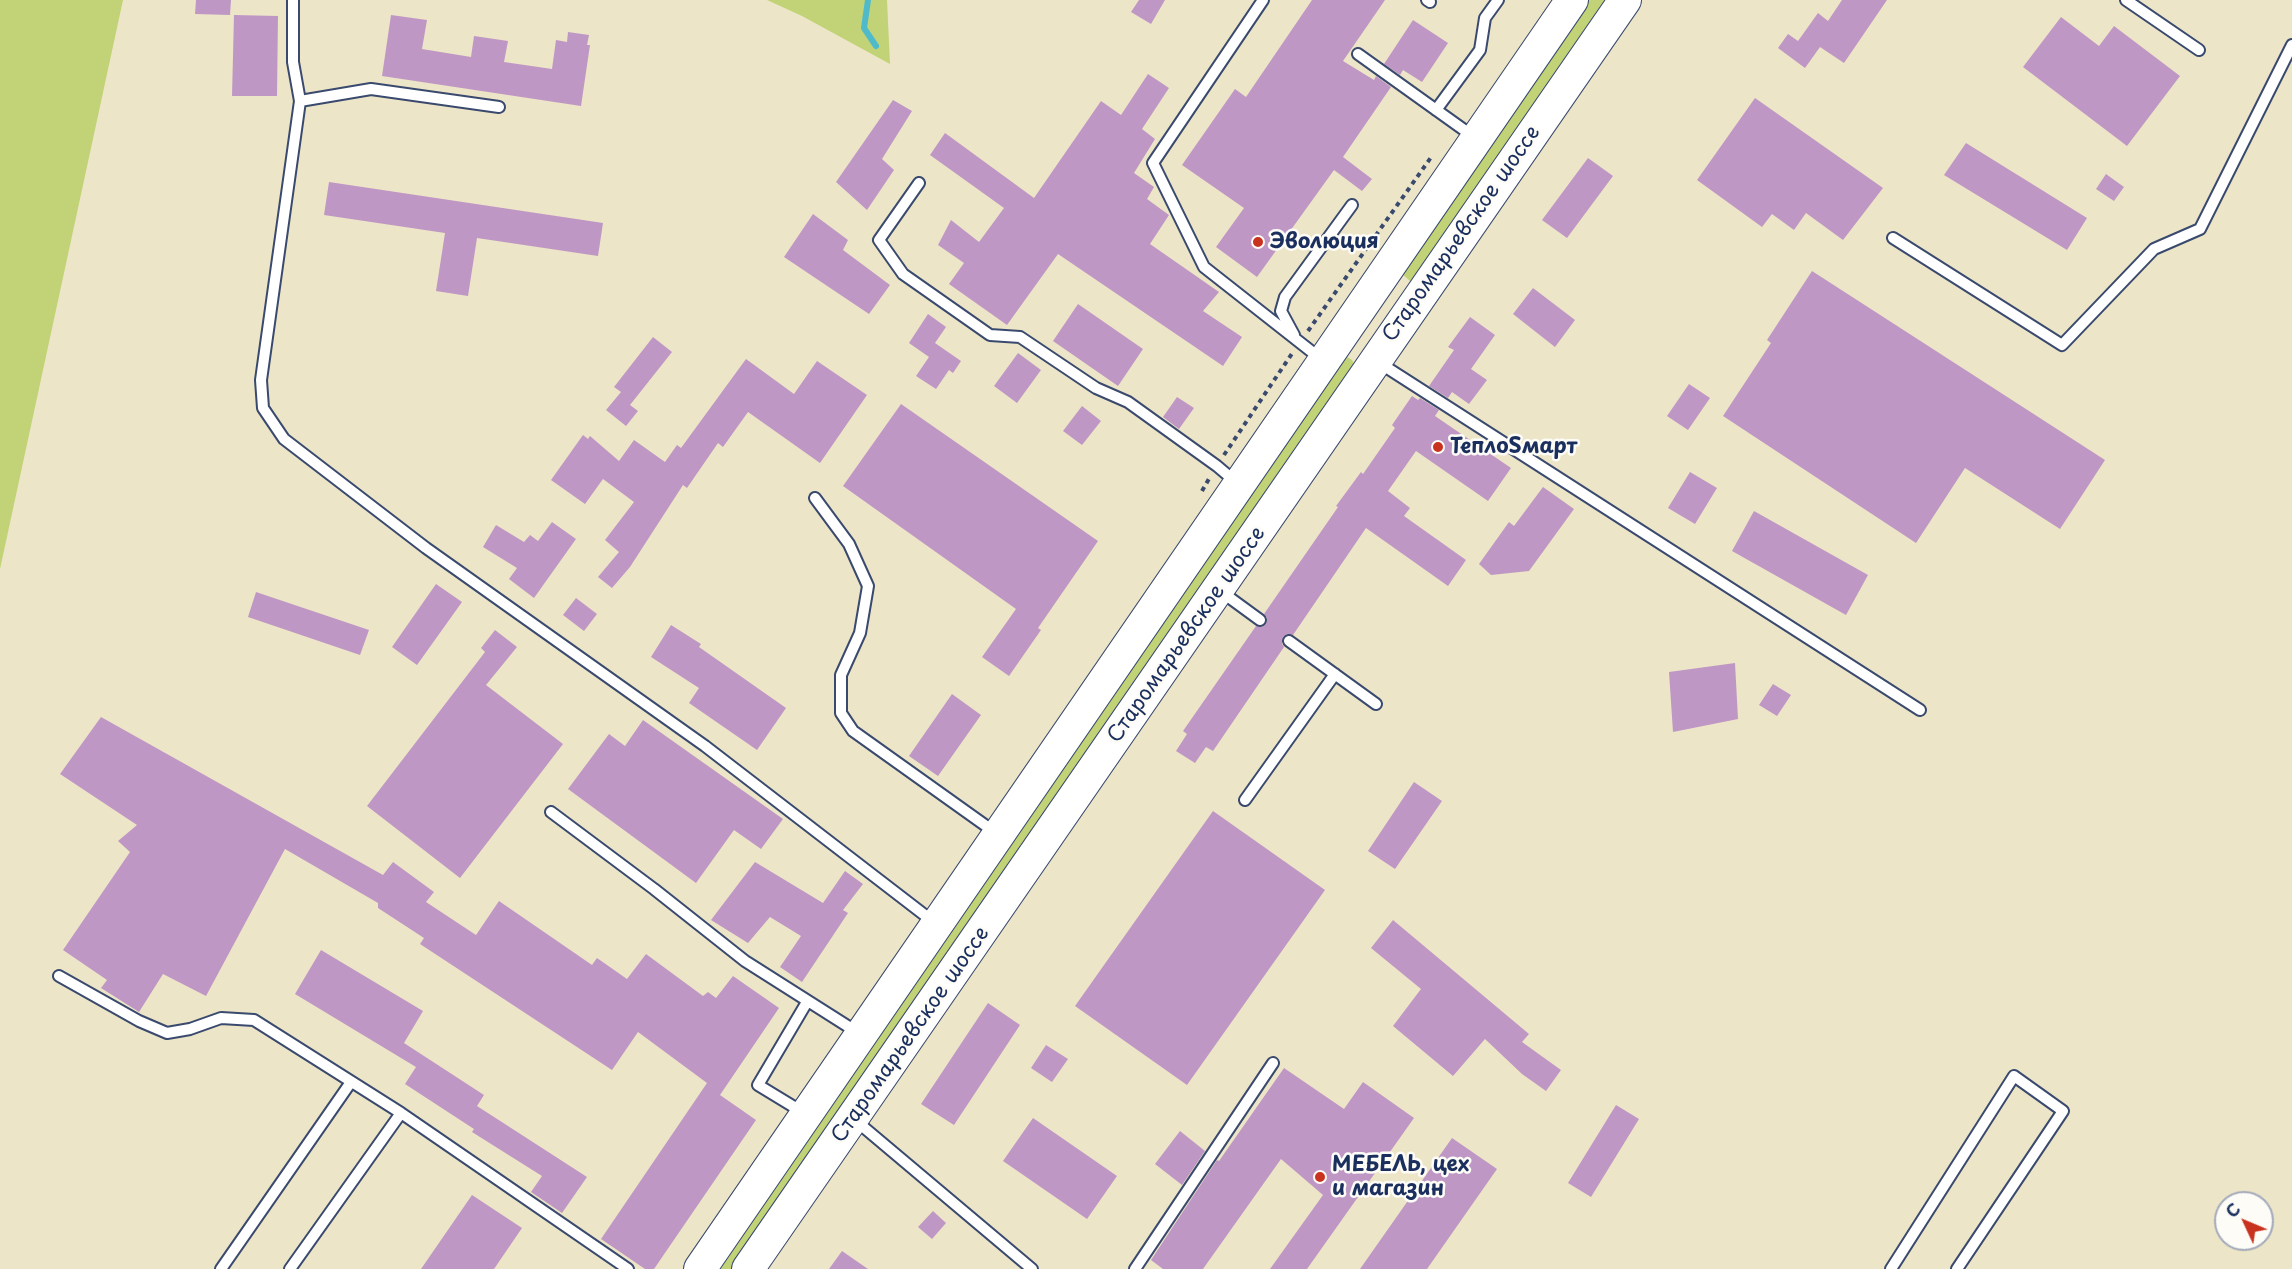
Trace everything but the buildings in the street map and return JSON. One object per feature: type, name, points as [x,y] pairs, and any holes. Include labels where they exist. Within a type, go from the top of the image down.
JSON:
[{"type":"main road","name":"Старомарьевское шоссе","points":[[700,1269],[1360,309],[1466,131],[1572,0]]},
{"type":"main road","name":"Старомарьевское шоссе","points":[[748,1269],[1626,0]]},
{"type":"main road","points":[[1360,309],[1395,331]]},
{"type":"lane","points":[[293,0],[292,62],[300,100],[261,380],[263,408],[284,439],[426,548],[705,746],[937,925]]},
{"type":"lane","points":[[1263,0],[1154,163],[1204,267],[1324,361]]},
{"type":"lane","points":[[1436,110],[1480,50],[1485,18],[1498,0]]},
{"type":"lane","points":[[2126,0],[2199,50]]},
{"type":"lane","points":[[1893,238],[2062,345],[2154,249],[2200,229],[2292,45]]},
{"type":"lane","points":[[1358,54],[1466,131]]},
{"type":"lane","points":[[300,100],[371,89],[499,107]]},
{"type":"lane","points":[[919,183],[879,240],[903,274],[990,335],[1020,337],[1096,388],[1128,402],[1217,465],[1239,485]]},
{"type":"lane","points":[[1299,343],[1281,310],[1285,297],[1352,205]]},
{"type":"lane","points":[[1375,360],[1920,710]]},
{"type":"lane","points":[[815,498],[849,544],[868,586],[860,633],[841,675],[842,713],[853,731],[999,835]]},
{"type":"lane","points":[[1219,589],[1260,620]]},
{"type":"lane","points":[[1289,640],[1376,704]]},
{"type":"lane","points":[[1245,800],[1335,674]]},
{"type":"lane","points":[[551,812],[746,961],[861,1035]]},
{"type":"lane","points":[[59,976],[139,1021],[167,1033],[190,1029],[220,1018],[254,1020],[401,1113],[628,1269]]},
{"type":"lane","points":[[806,1114],[758,1085],[807,1002]]},
{"type":"lane","points":[[1135,1269],[1273,1063]]},
{"type":"lane","points":[[1891,1269],[2014,1076],[2063,1111],[1957,1269]]},
{"type":"lane","points":[[221,1269],[351,1082]]},
{"type":"lane","points":[[290,1269],[401,1113]]},
{"type":"lane","points":[[852,1118],[1032,1269]]},
{"type":"path","points":[[1299,343],[1466,131]]},
{"type":"green space","points":[[0,0],[123,0],[0,569]]},
{"type":"green space","points":[[767,0],[887,0],[890,64],[802,16]]},
{"type":"green space","points":[[1587,0],[1607,0],[1414,281],[1410,281],[1400,272]]},
{"type":"green space","points":[[1346,356],[1354,364],[732,1269],[712,1269]]},
{"type":"waterway","points":[[868,0],[864,28],[876,46]]},
{"type":"place","name":"Эволюция","points":[[1258,242]]},
{"type":"place","name":"ТеплоSмарт","points":[[1438,447]]},
{"type":"place","name":"МЕБЕЛЬ, цех и магазин","points":[[1320,1177]]}]
